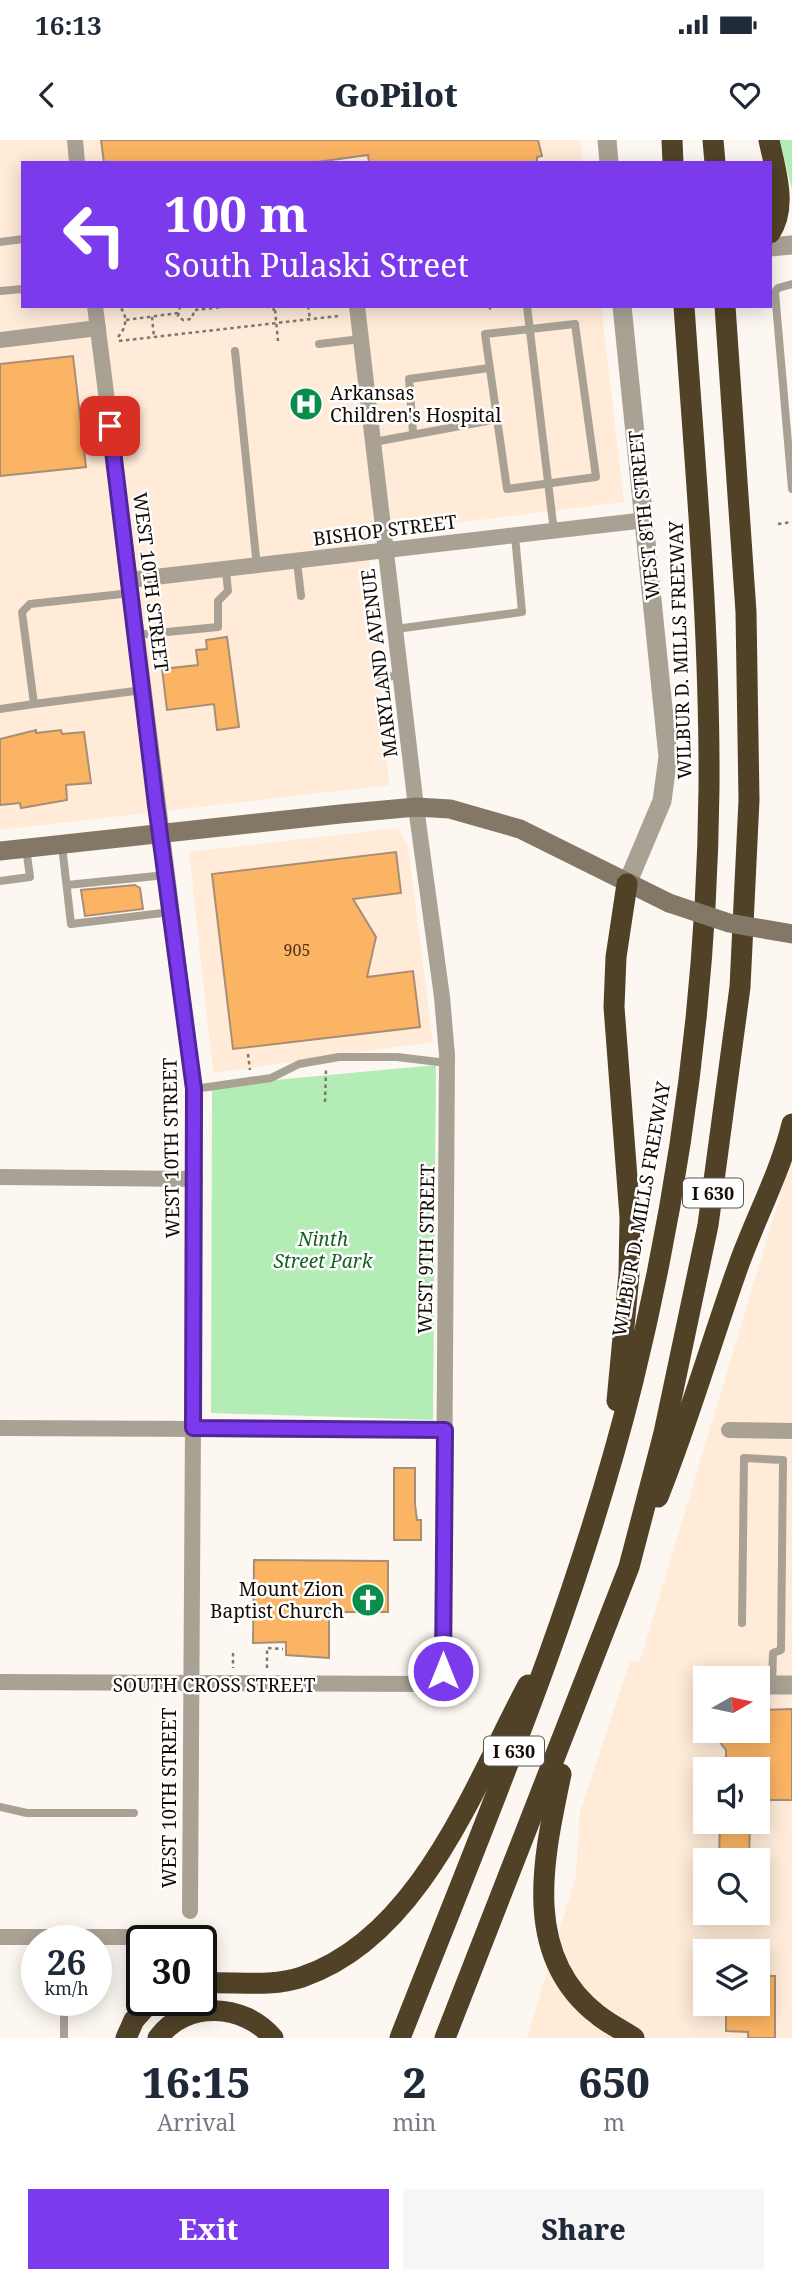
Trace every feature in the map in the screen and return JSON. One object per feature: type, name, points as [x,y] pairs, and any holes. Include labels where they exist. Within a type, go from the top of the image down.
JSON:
[{"type":"highway","points":[[672,140],[673,161]]},
{"type":"highway","points":[[713,140],[715,161]]},
{"type":"highway","points":[[769,140],[785,196],[778,221],[772,230]]},
{"type":"highway","name":"WILBUR D. MILLS FREEWAY","points":[[400,2038],[541,1683],[563,1618],[612,1459],[633,1380],[673,1185],[692,1045],[706,848],[708,732],[705,616],[684,308]]},
{"type":"highway","name":"I 630","points":[[445,2038],[629,1567],[664,1433],[708,1225],[728,1088],[741,964],[749,731],[745,599],[725,308]]},
{"type":"highway","points":[[612,1459],[629,1274],[628,1177],[614,1007],[616,957],[627,884]]},
{"type":"highway","points":[[629,1567],[688,1424],[739,1263],[771,1189],[792,1124]]},
{"type":"highway","points":[[217,1983],[270,1983],[302,1977],[350,1954],[390,1919],[421,1881],[461,1813],[563,1618]]},
{"type":"highway","points":[[572,1717],[544,1861],[545,1927],[559,1969],[579,1997],[599,2016],[634,2038]]},
{"type":"highway","points":[[158,2038],[182,2018],[217,2011],[245,2016],[273,2038]]},
{"type":"highway","points":[[126,2038],[138,2016]]},
{"type":"main road","points":[[0,851],[416,807],[450,809],[506,824],[669,903],[729,923],[792,934]]},
{"type":"street","points":[[75,140],[77,161]]},
{"type":"street","points":[[607,140],[609,161]]},
{"type":"street","points":[[772,247],[792,245]]},
{"type":"street","name":"WEST 10TH STREET","points":[[95,308],[194,1089],[190,1911]]},
{"type":"street","name":"MARYLAND AVENUE","points":[[357,308],[416,807]]},
{"type":"street","name":"WEST 8TH STREET","points":[[622,308],[646,520],[668,757],[662,801],[627,884]]},
{"type":"street","points":[[0,340],[98,328]]},
{"type":"street","name":"BISHOP STREET","points":[[130,586],[226,570],[646,520]]},
{"type":"street","name":"WEST 9TH STREET","points":[[416,807],[442,997],[447,1062],[443,1671],[438,1682],[428,1684]]},
{"type":"street","points":[[0,1177],[195,1179]]},
{"type":"street","points":[[0,1428],[445,1430]]},
{"type":"street","points":[[729,1430],[792,1431]]},
{"type":"street","name":"SOUTH CROSS STREET","points":[[0,1682],[190,1685],[428,1684]]},
{"type":"street","points":[[770,1685],[792,1685]]},
{"type":"street","points":[[0,1937],[21,1938]]},
{"type":"lane","points":[[0,242],[21,239]]},
{"type":"lane","points":[[792,284],[778,288],[775,292],[792,489]]},
{"type":"lane","points":[[0,291],[21,289]]},
{"type":"lane","points":[[527,308],[554,532]]},
{"type":"lane","points":[[575,324],[596,477],[507,489],[485,334],[530,329],[575,324]]},
{"type":"lane","points":[[319,344],[361,339]]},
{"type":"lane","points":[[235,351],[257,567]]},
{"type":"lane","points":[[413,432],[409,379],[489,368]]},
{"type":"lane","points":[[374,442],[413,432],[498,419]]},
{"type":"lane","points":[[396,629],[522,612],[515,536]]},
{"type":"lane","points":[[297,562],[301,596]]},
{"type":"lane","points":[[136,635],[218,627],[218,601],[228,591],[226,570]]},
{"type":"lane","points":[[34,704],[22,612],[30,604],[130,586]]},
{"type":"lane","points":[[380,678],[401,675]]},
{"type":"lane","points":[[0,709],[143,690]]},
{"type":"lane","points":[[62,844],[72,924],[171,912]]},
{"type":"lane","points":[[0,881],[30,877],[26,848]]},
{"type":"lane","points":[[67,885],[166,875]]},
{"type":"lane","points":[[194,1089],[271,1078],[299,1064],[326,1059],[397,1057],[447,1062]]},
{"type":"lane","points":[[742,1623],[744,1458],[783,1460],[780,1650],[772,1653],[769,1666]]},
{"type":"lane","points":[[0,1807],[27,1813],[134,1813]]},
{"type":"lane","points":[[64,2016],[64,2038]]},
{"type":"path","points":[[119,308],[126,320]]},
{"type":"path","points":[[179,308],[180,319],[187,321]]},
{"type":"path","points":[[188,333],[187,321],[194,308]]},
{"type":"path","points":[[270,308],[275,310]]},
{"type":"path","points":[[308,308],[310,319]]},
{"type":"path","points":[[275,310],[278,341]]},
{"type":"path","points":[[126,320],[178,313]]},
{"type":"path","points":[[126,320],[118,339],[338,316]]},
{"type":"path","points":[[152,317],[154,337]]},
{"type":"path","points":[[778,524],[792,522]]},
{"type":"path","points":[[248,1054],[252,1081]]},
{"type":"path","points":[[325,1102],[326,1059]]},
{"type":"path","points":[[268,1685],[267,1648],[283,1649]]},
{"type":"shaded area","name":"Arkansas Children's Hospital","points":[[0,140],[580,140],[583,161],[21,161],[21,308],[601,308],[624,502],[367,534],[389,785],[0,830]]},
{"type":"shaded area","points":[[398,828],[408,847],[433,1042],[213,1073],[189,852]]},
{"type":"shaded area","points":[[792,1156],[792,2038],[527,2038],[576,1875],[580,1812],[630,1661],[640,1661]]},
{"type":"green space","points":[[780,140],[792,140],[792,190]]},
{"type":"green space","name":"Ninth Street Park","points":[[436,1065],[433,1420],[211,1413],[212,1086]]},
{"type":"building","points":[[101,140],[538,140],[542,156],[537,157],[537,161],[369,161],[368,155],[324,161],[104,161]]},
{"type":"building","points":[[73,356],[86,467],[0,476],[0,364]]},
{"type":"building","points":[[227,637],[239,727],[217,730],[214,704],[167,710],[162,669],[198,665],[196,650],[207,649],[206,640]]},
{"type":"building","points":[[36,730],[36,733],[61,730],[62,734],[84,732],[91,783],[66,785],[67,800],[21,808],[20,803],[0,805],[0,739]]},
{"type":"building","points":[[396,852],[401,893],[353,899],[376,937],[367,977],[413,971],[420,1027],[233,1049],[212,874]]},
{"type":"building","points":[[135,885],[140,888],[143,909],[85,916],[81,890]]},
{"type":"building","points":[[394,1468],[415,1468],[415,1504],[417,1520],[421,1520],[421,1540],[394,1540]]},
{"type":"building","name":"Mount Zion Baptist Church","points":[[254,1560],[388,1561],[388,1612],[329,1612],[329,1658],[286,1655],[286,1642],[253,1643]]},
{"type":"building","points":[[792,1709],[792,1800],[770,1800],[770,1757],[726,1757],[726,1750],[720,1743],[770,1743],[770,1710]]},
{"type":"building","points":[[720,1834],[750,1834],[749,1848],[719,1848]]},
{"type":"building","points":[[770,1976],[775,1976],[775,2038],[748,2038],[748,2032],[726,2031],[726,2016],[770,2016]]},
{"type":"place","name":"Arkansas Children's Hospital","points":[[306,404]]},
{"type":"place","name":"Mount Zion Baptist Church","points":[[368,1600]]},
{"type":"route","points":[[110,426],[194,1089],[193,1428],[445,1430],[443,1671]]}]
